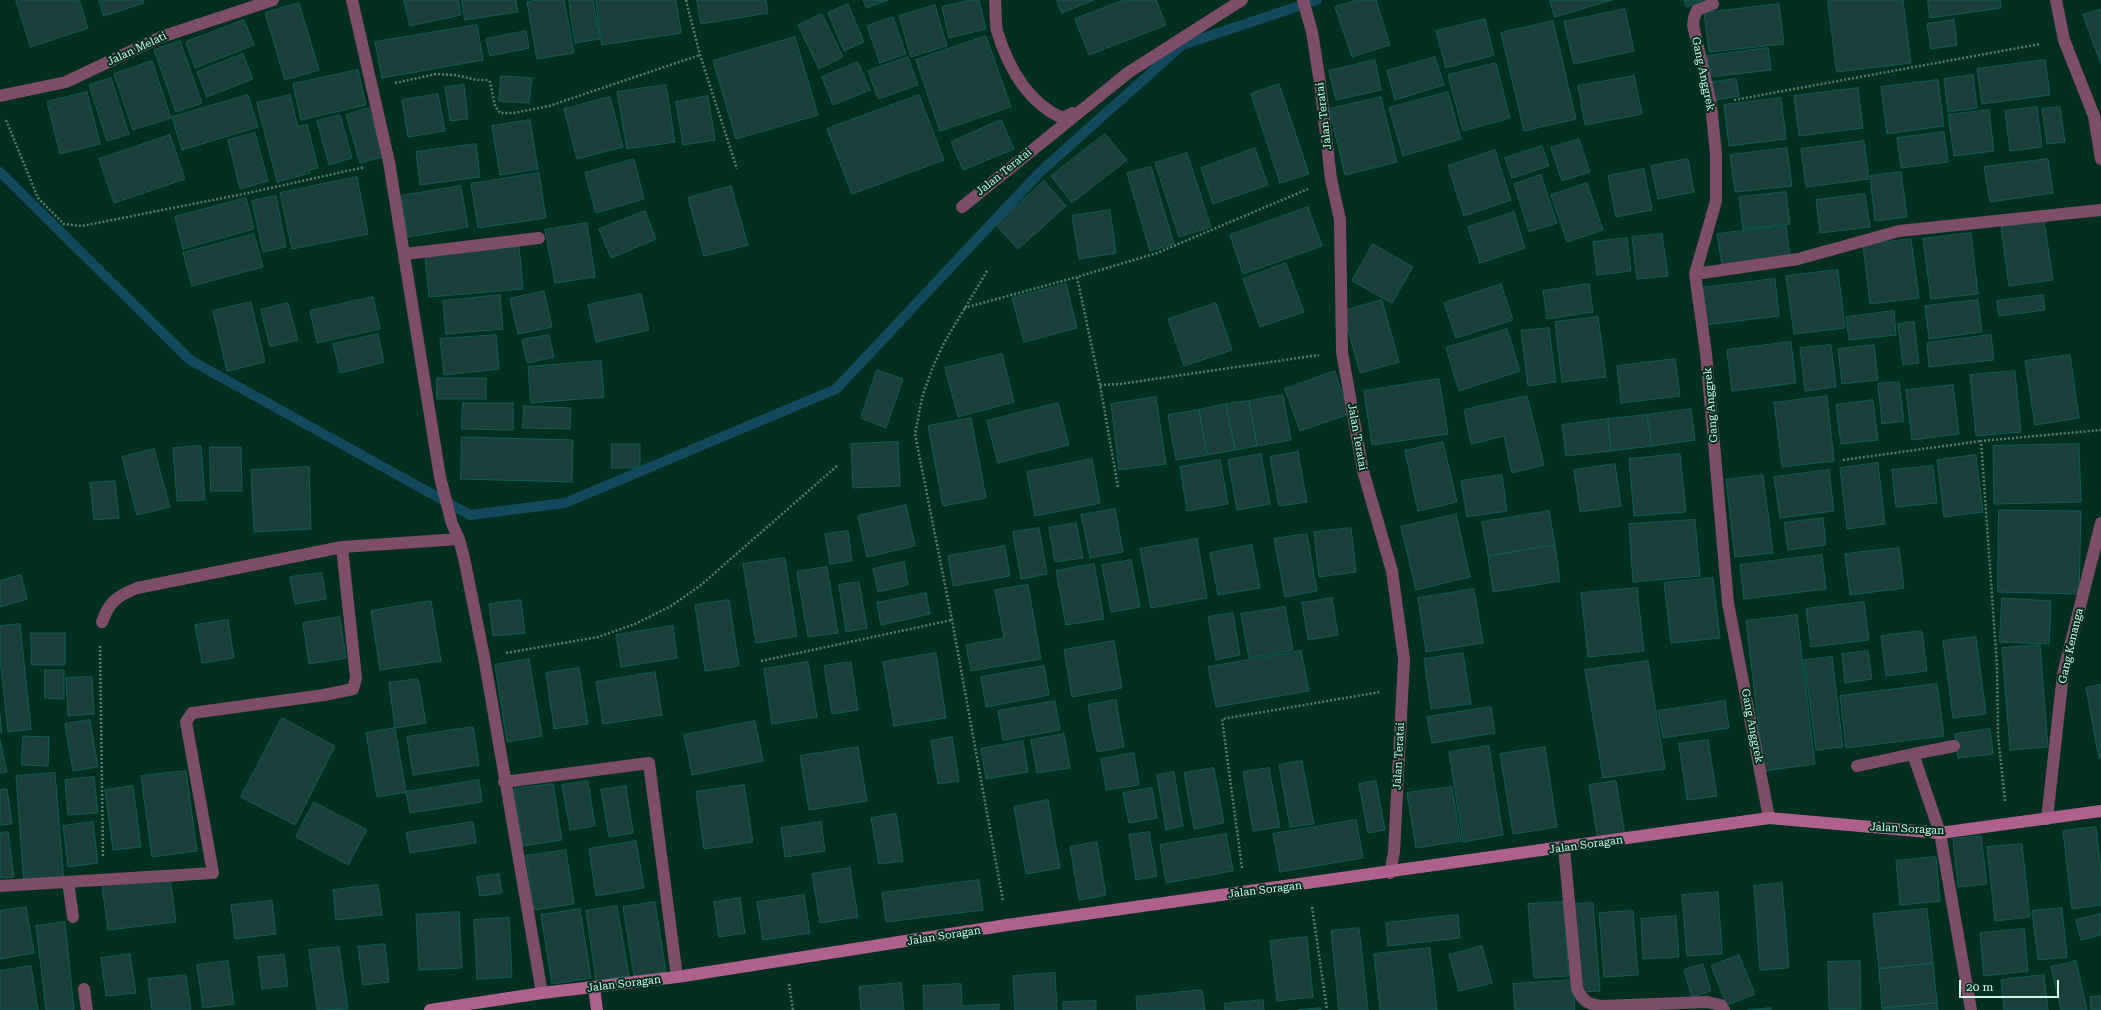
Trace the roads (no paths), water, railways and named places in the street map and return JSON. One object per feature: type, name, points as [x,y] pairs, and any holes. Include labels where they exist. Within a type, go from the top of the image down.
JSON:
[{"type":"street","name":"Jalan Melati","points":[[0,96],[66,82],[162,37],[273,0]]},
{"type":"street","points":[[352,0],[389,162],[440,477],[452,524],[459,538],[484,657],[504,782],[542,993]]},
{"type":"street","points":[[995,0],[997,30],[1013,70],[1024,88],[1038,104],[1062,118],[1083,108]]},
{"type":"street","name":"Jalan Teratai","points":[[962,207],[1083,108],[1146,60],[1242,0]]},
{"type":"street","name":"Jalan Teratai","points":[[1303,0],[1312,32],[1320,84],[1331,179],[1340,220],[1342,352],[1363,471],[1392,571],[1404,659],[1394,852],[1390,873]]},
{"type":"street","points":[[2056,0],[2064,40],[2098,115],[2101,159]]},
{"type":"street","name":"Gang Anggrek","points":[[1713,4],[1697,10],[1693,25],[1711,104],[1716,156],[1716,201],[1695,274],[1706,353],[1728,603],[1769,818]]},
{"type":"street","points":[[1695,274],[1798,259],[1899,231],[2101,210]]},
{"type":"street","points":[[405,254],[539,238]]},
{"type":"street","name":"Gang Kenanga","points":[[2048,819],[2063,674],[2101,523]]},
{"type":"street","points":[[102,622],[106,609],[120,595],[137,588],[342,547],[459,538]]},
{"type":"street","points":[[0,886],[212,873],[186,722],[192,714],[324,695],[353,689],[356,678],[342,547]]},
{"type":"street","points":[[1857,766],[1954,746]]},
{"type":"street","points":[[1913,754],[1940,833],[1971,1010]]},
{"type":"street","points":[[504,782],[649,763],[677,977]]},
{"type":"street","name":"Jalan Soragan","points":[[430,1010],[542,993],[677,977],[1007,925],[1390,873],[1769,818],[1940,833],[2101,811]]},
{"type":"street","points":[[1564,848],[1576,984],[1582,999],[1592,1005],[1601,1006],[1707,1002],[1721,1005],[1724,1010]]},
{"type":"street","points":[[68,882],[73,917]]},
{"type":"street","points":[[594,987],[596,1010]]},
{"type":"street","points":[[84,989],[87,1010]]},
{"type":"waterway","points":[[0,172],[190,360],[470,515],[565,503],[836,389],[1039,173],[1182,45],[1317,0]]}]
